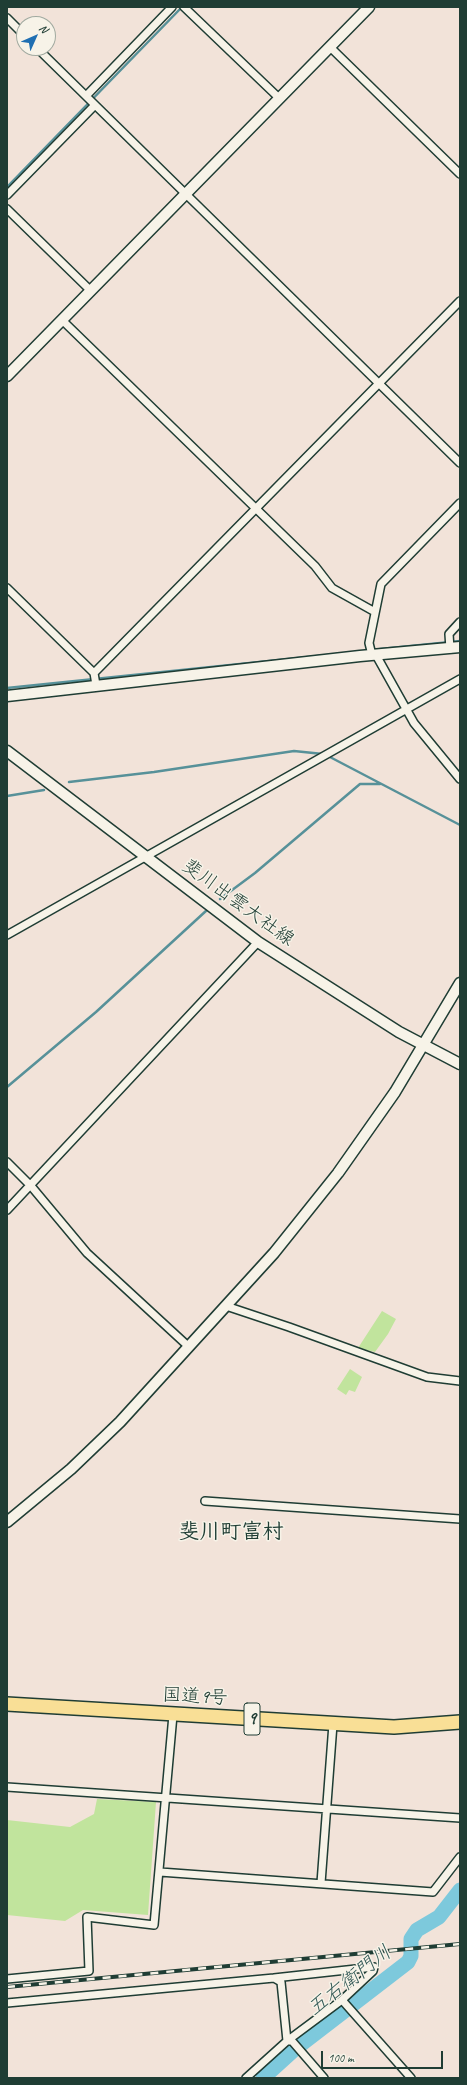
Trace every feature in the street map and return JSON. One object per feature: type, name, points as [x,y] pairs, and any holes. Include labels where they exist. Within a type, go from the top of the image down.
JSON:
[{"type":"highway","name":"国道9号","points":[[7,1697],[47,1707]]},
{"type":"highway","name":"国道9号","points":[[7,1704],[394,1727],[459,1724]]},
{"type":"street","points":[[86,96],[172,7]]},
{"type":"street","points":[[184,7],[279,98]]},
{"type":"street","points":[[7,376],[63,321],[369,7]]},
{"type":"street","points":[[7,18],[16,27]]},
{"type":"street","points":[[330,47],[460,174]]},
{"type":"street","points":[[45,56],[185,195],[460,463]]},
{"type":"street","points":[[7,195],[95,105]]},
{"type":"street","points":[[7,209],[91,291]]},
{"type":"street","points":[[94,673],[460,301]]},
{"type":"street","points":[[63,321],[314,566],[332,588],[375,612]]},
{"type":"street","points":[[460,503],[381,584],[369,643],[374,655],[404,709],[460,779]]},
{"type":"street","points":[[7,588],[94,673],[96,685]]},
{"type":"street","points":[[7,696],[374,655],[455,648],[449,634],[460,622]]},
{"type":"street","points":[[7,935],[285,779],[404,709],[460,679]]},
{"type":"street","name":"斐川出雲大社線","points":[[7,751],[258,942],[399,1032],[460,1064]]},
{"type":"street","points":[[7,1210],[258,942]]},
{"type":"street","points":[[8,1519],[71,1469],[120,1422],[274,1253],[338,1173],[395,1092],[460,983]]},
{"type":"street","points":[[7,1162],[31,1186],[88,1253],[189,1347]]},
{"type":"street","points":[[226,1306],[296,1329],[427,1377],[460,1381]]},
{"type":"street","points":[[205,1501],[460,1519]]},
{"type":"street","points":[[7,1979],[89,1971],[87,1916],[154,1925],[167,1799],[173,1715]]},
{"type":"street","points":[[321,1883],[333,1724]]},
{"type":"street","points":[[7,1787],[460,1818]]},
{"type":"street","points":[[160,1872],[432,1892],[460,1857]]},
{"type":"street","points":[[7,2003],[374,1967],[373,1971],[342,2000],[287,2041],[246,2078]]},
{"type":"street","points":[[274,1978],[281,1982],[287,2041]]},
{"type":"street","points":[[342,2000],[411,2078]]},
{"type":"street","points":[[287,2041],[292,2041],[324,2078]]},
{"type":"green space","points":[[382,1311],[396,1319],[388,1334],[375,1352],[358,1348]]},
{"type":"green space","points":[[350,1369],[362,1377],[355,1392],[349,1390],[346,1395],[337,1389]]},
{"type":"green space","points":[[97,1799],[156,1802],[148,1915],[83,1910],[65,1921],[7,1915],[7,1820],[70,1827],[94,1814]]},
{"type":"waterway","points":[[7,187],[182,7]]},
{"type":"waterway","points":[[371,650],[460,641]]},
{"type":"waterway","points":[[7,688],[337,654]]},
{"type":"waterway","points":[[69,782],[154,772],[294,751],[323,754]]},
{"type":"waterway","points":[[328,756],[460,825]]},
{"type":"waterway","points":[[220,899],[255,873],[360,784],[380,784]]},
{"type":"waterway","points":[[7,796],[44,790]]},
{"type":"waterway","points":[[7,1087],[96,1012],[207,910]]},
{"type":"waterway","name":"五右衛門川","points":[[263,2078],[295,2049],[408,1962],[411,1956],[411,1939],[417,1930],[439,1917],[460,1890]]},
{"type":"railway","points":[[7,1987],[460,1944]]},
{"type":"district","name":"斐川町富村","points":[[231,1532]]}]
